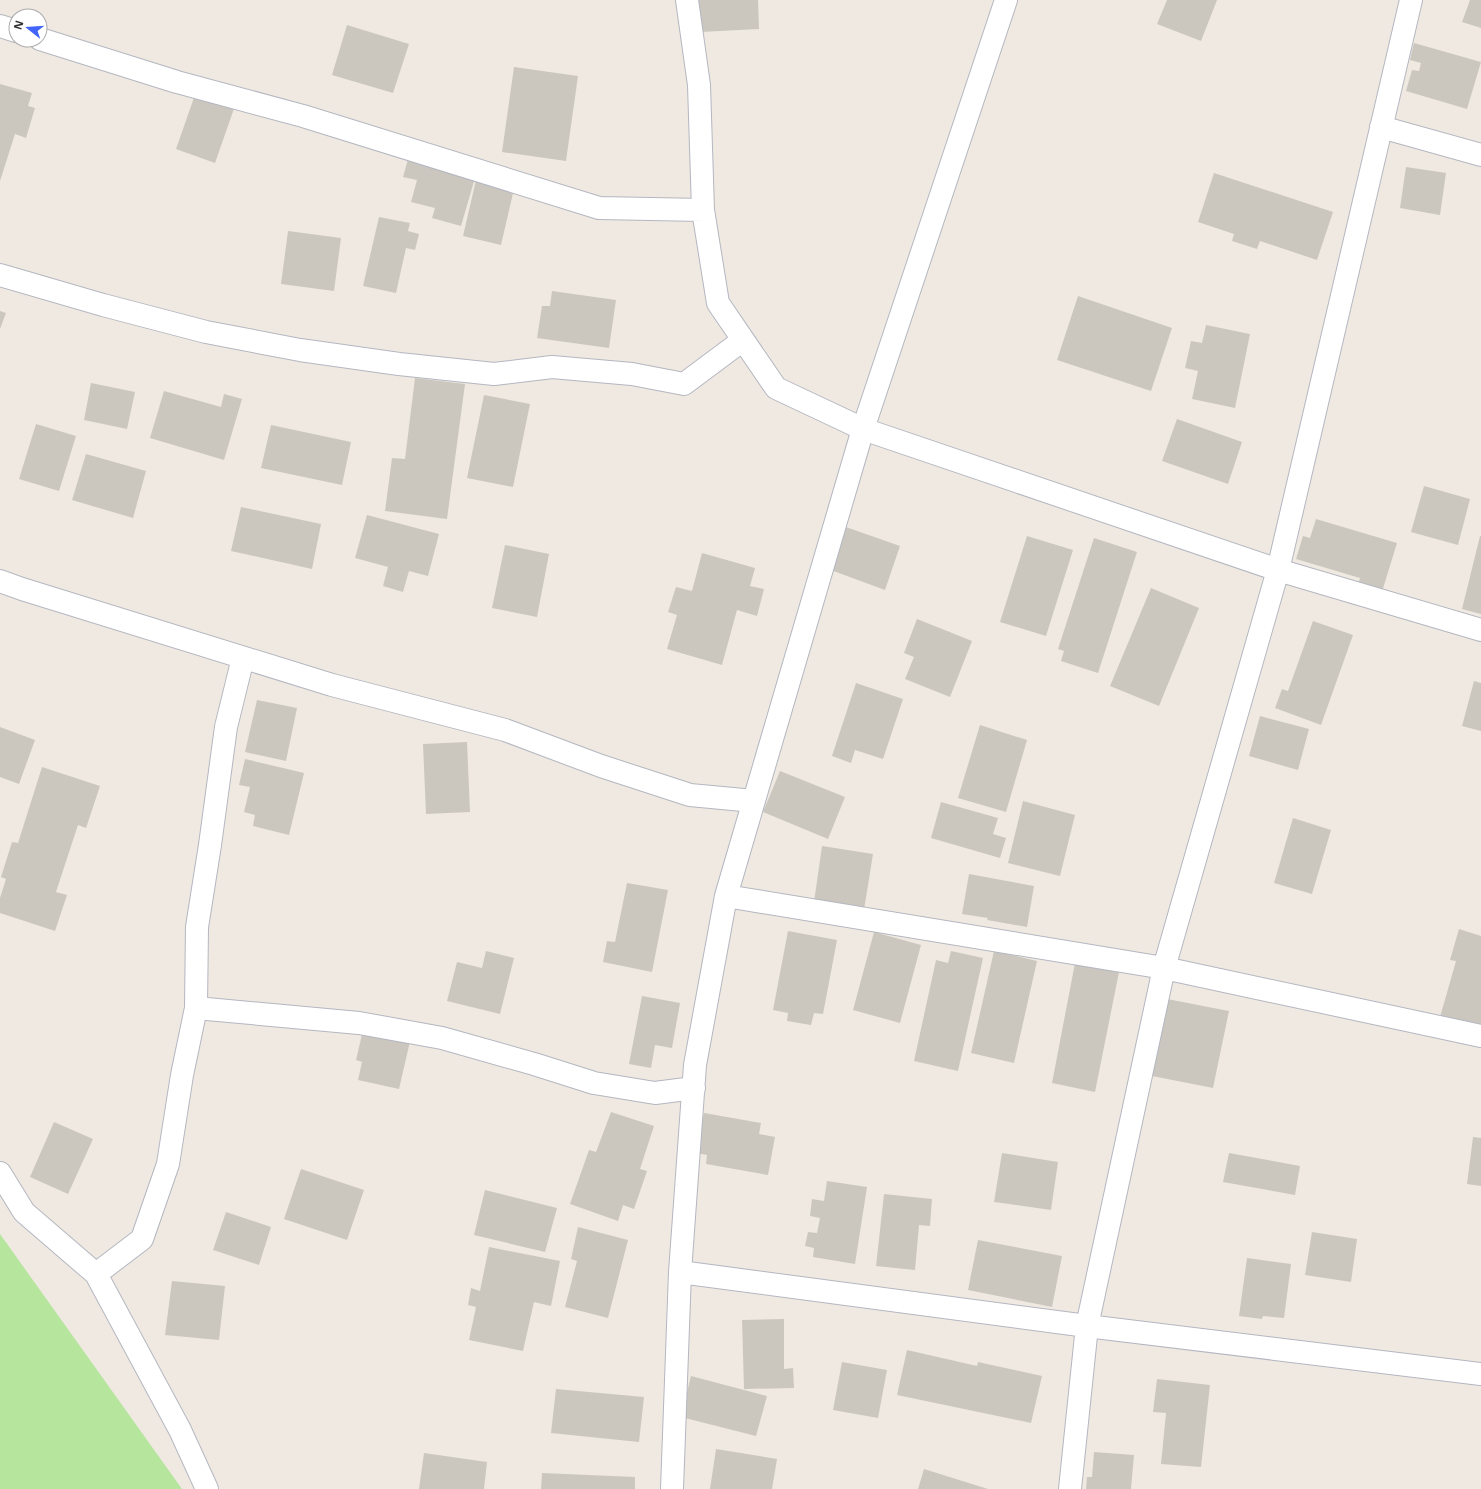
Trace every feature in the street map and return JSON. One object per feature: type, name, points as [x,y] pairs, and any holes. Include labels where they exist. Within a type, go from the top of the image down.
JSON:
[{"type":"street","points":[[687,0],[699,85],[703,210],[718,304],[776,388],[863,429],[1278,570],[1481,630]]},
{"type":"street","points":[[672,1489],[680,1272],[695,1065],[726,896],[863,429],[1006,0]]},
{"type":"street","points":[[1070,1489],[1087,1326],[1164,968],[1278,570],[1411,0]]},
{"type":"street","points":[[48,42],[177,82],[303,116],[598,208],[703,210]]},
{"type":"street","points":[[1381,127],[1481,155]]},
{"type":"street","points":[[0,275],[103,305],[206,332],[315,352],[400,364],[494,374],[552,368],[632,374],[684,384],[743,340]]},
{"type":"street","points":[[0,581],[332,685],[506,730],[601,766],[690,795],[754,801]]},
{"type":"street","points":[[96,1274],[142,1239],[168,1164],[182,1075],[196,1008],[197,927],[226,727],[244,658]]},
{"type":"street","points":[[726,896],[1164,968],[1481,1036]]},
{"type":"street","points":[[196,1008],[367,1024],[442,1038],[601,1084],[655,1093],[694,1088]]},
{"type":"street","points":[[0,1172],[24,1212],[96,1274],[180,1430],[207,1489]]},
{"type":"street","points":[[680,1272],[1087,1326],[1481,1374]]},
{"type":"green space","points":[[0,1234],[182,1489],[0,1489]]},
{"type":"building","points":[[698,0],[758,0],[759,29],[700,32]]},
{"type":"building","points":[[1167,0],[1217,0],[1201,41],[1157,24]]},
{"type":"building","points":[[1470,0],[1481,0],[1481,28],[1462,22]]},
{"type":"building","points":[[347,25],[409,44],[393,93],[332,75]]},
{"type":"building","points":[[1414,43],[1481,62],[1467,109],[1406,91],[1412,70],[1419,71],[1421,63],[1410,60]]},
{"type":"building","points":[[514,67],[578,76],[566,161],[502,152]]},
{"type":"building","points":[[0,84],[32,93],[28,106],[35,108],[26,138],[15,134],[0,181]]},
{"type":"building","points":[[197,89],[236,103],[215,163],[176,149]]},
{"type":"building","points":[[410,152],[477,171],[461,226],[432,218],[435,208],[411,202],[417,180],[403,177]]},
{"type":"building","points":[[1406,167],[1446,173],[1440,215],[1400,208]]},
{"type":"building","points":[[1214,173],[1333,212],[1317,260],[1260,241],[1257,249],[1232,241],[1234,234],[1198,222]]},
{"type":"building","points":[[476,180],[514,189],[501,245],[463,236]]},
{"type":"building","points":[[379,217],[410,223],[408,231],[419,234],[415,250],[406,248],[396,293],[363,286]]},
{"type":"building","points":[[288,231],[341,238],[334,291],[281,284]]},
{"type":"building","points":[[552,291],[616,300],[609,348],[537,338],[542,306],[550,306]]},
{"type":"building","points":[[1078,296],[1172,328],[1151,391],[1057,360]]},
{"type":"building","points":[[0,311],[6,313],[0,329]]},
{"type":"building","points":[[1206,325],[1250,334],[1235,408],[1192,399],[1198,371],[1185,368],[1191,341],[1202,343]]},
{"type":"building","points":[[415,378],[465,384],[447,519],[385,511],[392,458],[405,459]]},
{"type":"building","points":[[91,383],[135,392],[127,429],[84,420]]},
{"type":"building","points":[[164,391],[221,407],[224,394],[242,399],[224,460],[150,438]]},
{"type":"building","points":[[484,395],[530,404],[513,487],[467,478]]},
{"type":"building","points":[[1177,419],[1242,442],[1228,484],[1162,461]]},
{"type":"building","points":[[36,424],[76,436],[59,491],[19,479]]},
{"type":"building","points":[[271,425],[351,442],[342,485],[261,468]]},
{"type":"building","points":[[86,454],[146,471],[133,518],[72,500]]},
{"type":"building","points":[[1424,486],[1470,499],[1458,545],[1411,532]]},
{"type":"building","points":[[241,507],[321,524],[312,569],[231,551]]},
{"type":"building","points":[[367,515],[439,534],[428,576],[409,571],[403,592],[383,586],[388,567],[355,558]]},
{"type":"building","points":[[1316,519],[1397,543],[1381,595],[1357,588],[1360,578],[1296,559],[1303,536],[1310,538]]},
{"type":"building","points":[[843,526],[900,546],[885,590],[828,569]]},
{"type":"building","points":[[1027,536],[1073,550],[1046,636],[1000,622]]},
{"type":"building","points":[[1481,536],[1481,614],[1462,609]]},
{"type":"building","points":[[1094,538],[1137,552],[1098,673],[1061,661],[1064,651],[1058,649]]},
{"type":"building","points":[[505,545],[549,554],[537,617],[492,608]]},
{"type":"building","points":[[702,553],[755,568],[750,586],[764,589],[757,616],[737,610],[722,665],[667,649],[677,615],[668,612],[676,587],[692,591]]},
{"type":"building","points":[[1151,588],[1199,608],[1159,706],[1110,686]]},
{"type":"building","points":[[917,619],[972,641],[950,697],[905,679],[914,657],[904,653]]},
{"type":"building","points":[[1313,621],[1353,635],[1321,725],[1275,708],[1282,689],[1288,691]]},
{"type":"building","points":[[1474,681],[1481,683],[1481,731],[1462,726]]},
{"type":"building","points":[[856,683],[903,699],[883,759],[855,750],[851,763],[832,756]]},
{"type":"building","points":[[257,700],[297,708],[286,761],[245,752]]},
{"type":"building","points":[[1260,716],[1309,729],[1298,770],[1249,756]]},
{"type":"building","points":[[980,725],[1027,740],[1006,812],[958,798]]},
{"type":"building","points":[[0,727],[35,740],[19,784],[0,777]]},
{"type":"building","points":[[467,742],[470,812],[426,814],[423,744]]},
{"type":"building","points":[[245,759],[304,773],[289,835],[253,826],[255,815],[244,812],[250,787],[239,785]]},
{"type":"building","points":[[42,767],[100,786],[86,828],[78,825],[56,892],[67,895],[55,931],[0,913],[0,898],[6,879],[1,877],[12,842],[18,843]]},
{"type":"building","points":[[780,771],[845,797],[828,839],[763,812]]},
{"type":"building","points":[[1023,801],[1075,815],[1060,876],[1008,863]]},
{"type":"building","points":[[941,802],[998,818],[993,834],[1006,838],[1000,858],[931,838]]},
{"type":"building","points":[[1293,818],[1331,830],[1312,894],[1274,883]]},
{"type":"building","points":[[822,846],[873,854],[864,910],[814,902]]},
{"type":"building","points":[[969,874],[1034,886],[1027,927],[962,914]]},
{"type":"building","points":[[627,883],[668,890],[652,972],[603,962],[607,941],[615,942]]},
{"type":"building","points":[[1459,929],[1481,936],[1481,1029],[1440,1017],[1456,961],[1450,960]]},
{"type":"building","points":[[788,931],[837,940],[823,1014],[814,1013],[811,1025],[787,1021],[788,1013],[773,1010]]},
{"type":"building","points":[[874,932],[921,945],[900,1023],[853,1010]]},
{"type":"building","points":[[486,951],[514,958],[500,1014],[447,1001],[457,962],[482,968]]},
{"type":"building","points":[[951,951],[983,958],[958,1071],[914,1061],[936,960],[948,963]]},
{"type":"building","points":[[994,951],[1037,961],[1014,1063],[971,1053]]},
{"type":"building","points":[[1075,963],[1119,972],[1095,1092],[1052,1083]]},
{"type":"building","points":[[642,996],[680,1003],[672,1048],[655,1045],[651,1068],[629,1064]]},
{"type":"building","points":[[1162,998],[1229,1011],[1213,1088],[1147,1075]]},
{"type":"building","points":[[364,1026],[411,1037],[399,1089],[358,1080],[362,1062],[356,1060]]},
{"type":"building","points":[[611,1112],[654,1126],[640,1169],[647,1171],[634,1209],[623,1205],[618,1221],[570,1204],[589,1150],[596,1152]]},
{"type":"building","points":[[704,1113],[761,1123],[759,1134],[775,1137],[768,1175],[706,1164],[707,1155],[696,1153]]},
{"type":"building","points":[[54,1122],[93,1139],[68,1194],[30,1177]]},
{"type":"building","points":[[1473,1137],[1481,1138],[1481,1186],[1467,1184]]},
{"type":"building","points":[[1002,1153],[1058,1162],[1051,1210],[994,1202]]},
{"type":"building","points":[[1229,1153],[1300,1166],[1295,1195],[1223,1182]]},
{"type":"building","points":[[301,1169],[364,1190],[347,1240],[284,1219]]},
{"type":"building","points":[[827,1181],[867,1187],[855,1264],[813,1257],[814,1248],[805,1246],[808,1232],[817,1233],[820,1218],[810,1216],[812,1199],[824,1201]]},
{"type":"building","points":[[485,1190],[557,1208],[545,1252],[474,1235]]},
{"type":"building","points":[[884,1194],[932,1199],[930,1226],[919,1225],[915,1270],[876,1266]]},
{"type":"building","points":[[226,1212],[271,1227],[259,1265],[213,1250]]},
{"type":"building","points":[[578,1227],[628,1240],[608,1318],[565,1307],[577,1261],[571,1259]]},
{"type":"building","points":[[1312,1232],[1357,1239],[1351,1282],[1305,1275]]},
{"type":"building","points":[[978,1240],[1062,1256],[1052,1307],[968,1290]]},
{"type":"building","points":[[489,1247],[560,1261],[551,1306],[534,1302],[523,1351],[469,1340],[476,1307],[468,1305],[471,1288],[480,1291]]},
{"type":"building","points":[[1247,1258],[1291,1264],[1284,1318],[1263,1316],[1262,1319],[1239,1316]]},
{"type":"building","points":[[172,1281],[225,1286],[219,1340],[165,1335]]},
{"type":"building","points":[[784,1319],[784,1369],[793,1368],[794,1388],[744,1389],[742,1320]]},
{"type":"building","points":[[907,1350],[977,1366],[978,1362],[1042,1376],[1031,1423],[897,1395]]},
{"type":"building","points":[[842,1362],[887,1370],[878,1418],[833,1410]]},
{"type":"building","points":[[691,1376],[767,1396],[756,1436],[681,1417]]},
{"type":"building","points":[[1157,1379],[1210,1385],[1201,1467],[1161,1464],[1166,1413],[1153,1412]]},
{"type":"building","points":[[556,1389],[644,1397],[639,1442],[551,1433]]},
{"type":"building","points":[[716,1449],[777,1459],[772,1489],[710,1489]]},
{"type":"building","points":[[1094,1452],[1134,1455],[1131,1489],[1086,1489],[1087,1477],[1092,1477]]},
{"type":"building","points":[[424,1453],[487,1462],[484,1489],[419,1489]]},
{"type":"building","points":[[924,1469],[988,1489],[918,1489]]},
{"type":"building","points":[[542,1473],[635,1477],[635,1489],[541,1489]]}]
